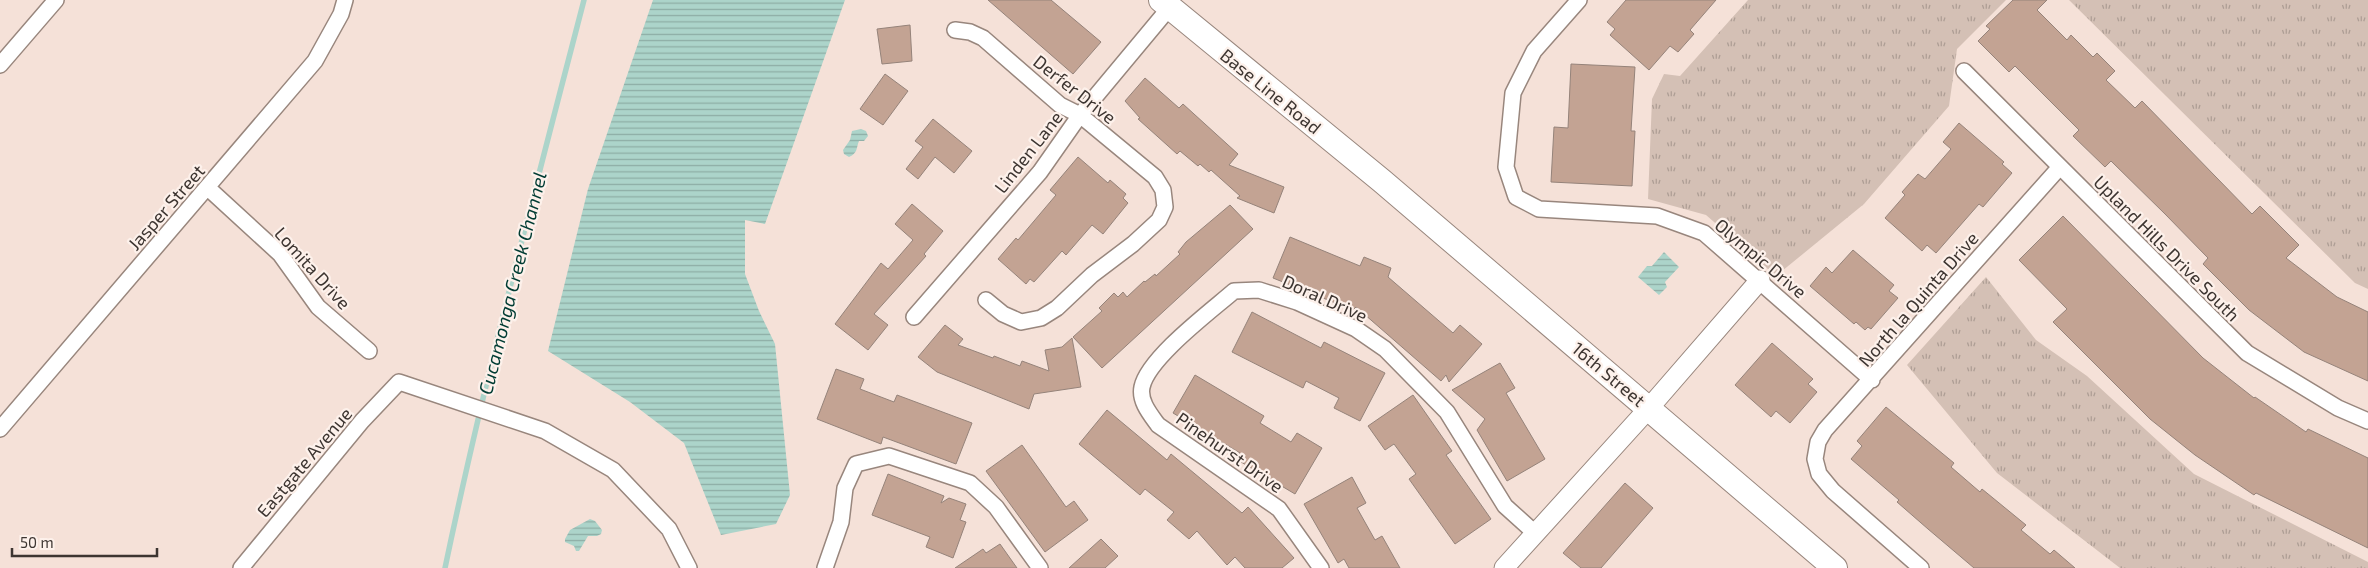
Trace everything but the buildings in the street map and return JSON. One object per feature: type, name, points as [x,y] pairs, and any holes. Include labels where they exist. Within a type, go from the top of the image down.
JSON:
[{"type":"main road","name":"Base Line Road","points":[[1165,4],[1382,181]]},
{"type":"main road","name":"16th Street","points":[[1382,181],[1834,568]]},
{"type":"street","points":[[0,65],[56,0]]},
{"type":"street","name":"Jasper Street","points":[[0,429],[315,61],[341,14],[345,0]]},
{"type":"street","name":"Olympic Drive","points":[[1579,0],[1534,51],[1513,93],[1506,167],[1516,197],[1539,209],[1657,216],[1704,233],[1760,280],[1872,380]]},
{"type":"street","name":"Linden Lane","points":[[914,317],[1040,172],[1080,115],[1165,4]]},
{"type":"street","name":"Derfer Drive","points":[[955,30],[970,32],[983,38],[1060,105],[1080,115],[1155,177],[1163,190],[1165,206],[1159,220],[1041,318],[1021,322],[1003,314],[986,300]]},
{"type":"street","name":"Upland Hills Drive South","points":[[1964,71],[2059,168],[2247,353],[2338,408],[2368,421]]},
{"type":"street","name":"North la Quinta Drive","points":[[1922,568],[1833,491],[1819,474],[1814,459],[1818,442],[1825,430],[1872,380],[2059,168]]},
{"type":"street","name":"Lomita Drive","points":[[208,188],[280,254],[318,307],[369,351]]},
{"type":"street","points":[[1504,568],[1649,408],[1760,280]]},
{"type":"street","name":"Doral Drive","points":[[1142,388],[1152,364],[1234,291],[1259,290],[1297,302],[1356,328],[1385,349],[1426,388],[1447,412],[1505,506],[1535,533]]},
{"type":"street","name":"Eastgate Avenue","points":[[241,568],[362,421],[399,382],[545,431],[613,470],[669,529],[689,568]]},
{"type":"street","name":"Pinehurst Drive","points":[[1142,388],[1145,407],[1158,425],[1279,509],[1321,568]]},
{"type":"street","points":[[825,568],[841,522],[845,488],[856,464],[889,456],[970,483],[996,507],[1040,568]]},
{"type":"green space","points":[[1748,0],[2006,0],[1957,49],[1949,106],[1864,204],[1776,276],[1706,215],[1648,199],[1652,99],[1664,74],[1680,76]]},
{"type":"green space","points":[[2069,0],[2368,0],[2368,289],[2355,283]]},
{"type":"green space","points":[[1986,277],[2036,340],[2087,376],[2194,474],[2368,562],[2368,568],[2120,568],[1997,473],[1907,365]]},
{"type":"water","points":[[653,0],[845,0],[765,224],[745,220],[745,274],[759,311],[775,344],[790,495],[776,524],[721,535],[684,443],[630,402],[548,351],[588,189]]},
{"type":"water","points":[[861,129],[866,131],[868,136],[864,141],[859,141],[855,152],[849,157],[844,154],[843,150],[850,140],[852,131]]},
{"type":"water","points":[[1664,252],[1679,267],[1665,282],[1667,287],[1659,295],[1638,277],[1647,266],[1652,266]]},
{"type":"water","points":[[590,519],[595,521],[602,530],[601,534],[588,536],[579,551],[576,551],[574,546],[565,542],[565,539],[570,530]]},
{"type":"waterway","name":"Cucamonga Creek Channel","points":[[445,568],[494,354],[584,0]]}]
